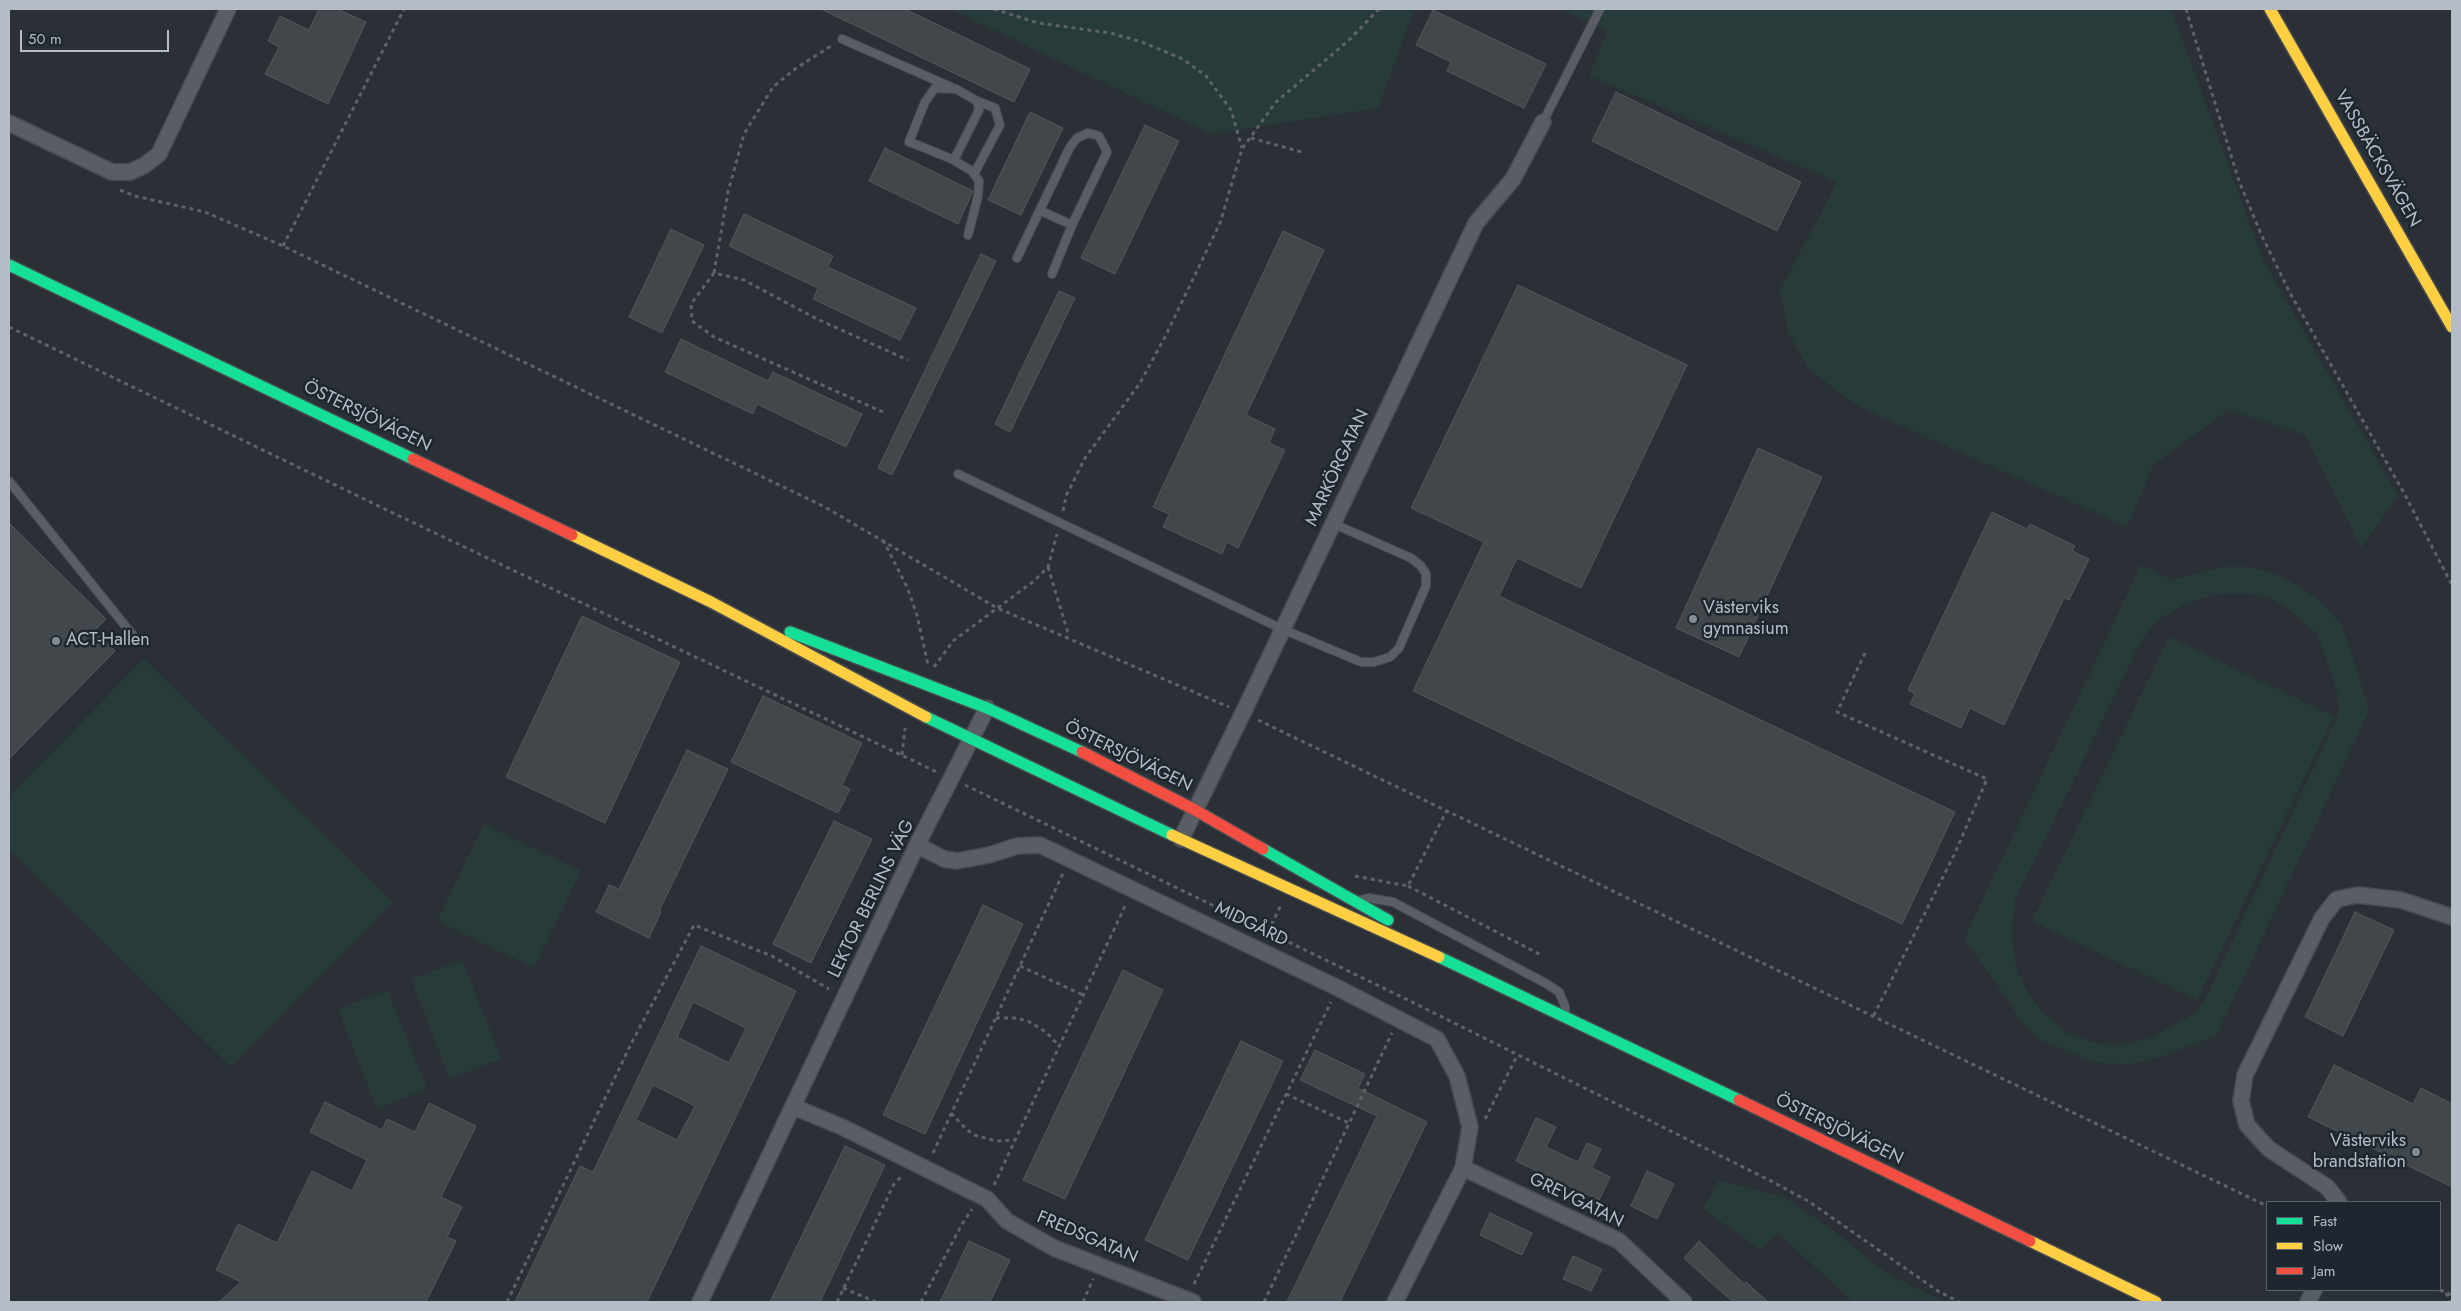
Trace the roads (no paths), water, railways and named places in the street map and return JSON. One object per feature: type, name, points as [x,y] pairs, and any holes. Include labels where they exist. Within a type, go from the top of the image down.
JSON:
[{"type":"main road","name":"VASSBÄCKSVÄGEN","points":[[2270,9],[2452,327]]},
{"type":"main road","name":"ÖSTERSJÖVÄGEN","points":[[9,264],[711,602],[911,710],[1181,839],[1508,989],[2156,1302]]},
{"type":"main road","name":"ÖSTERSJÖVÄGEN","points":[[711,602],[987,708],[1093,757],[1195,810],[1508,989]]},
{"type":"street","points":[[9,123],[112,172],[130,172],[145,165],[159,154],[228,9]]},
{"type":"street","name":"MARKÖRGATAN","points":[[1181,839],[1476,223],[1513,179],[1543,122]]},
{"type":"street","name":"LEKTOR BERLINS VÄG","points":[[700,1302],[917,845],[987,708]]},
{"type":"street","name":"MIDGÅRD","points":[[917,845],[944,859],[957,861],[989,855],[1017,846],[1040,845],[1338,988],[1437,1039],[1457,1076],[1470,1127],[1464,1168]]},
{"type":"street","points":[[2338,1201],[2327,1187],[2269,1149],[2247,1125],[2241,1101],[2245,1075],[2322,918],[2336,899],[2358,894],[2401,900],[2452,917]]},
{"type":"street","name":"FREDSGATAN","points":[[794,1107],[842,1127],[984,1198],[1007,1221],[1054,1248],[1190,1301]]},
{"type":"street","points":[[1395,1302],[1464,1168]]},
{"type":"street","name":"GREVGATAN","points":[[1464,1168],[1619,1241],[1684,1302]]},
{"type":"lane","points":[[1543,122],[1600,9]]},
{"type":"lane","points":[[842,39],[995,108],[1000,125],[974,174]]},
{"type":"lane","points":[[956,89],[935,88],[925,102],[909,142],[954,160],[974,174],[979,180],[978,196],[968,235]]},
{"type":"lane","points":[[954,160],[979,110],[977,101]]},
{"type":"lane","points":[[1017,258],[1070,147],[1077,138],[1088,133],[1099,136],[1107,152],[1072,225],[1052,274]]},
{"type":"lane","points":[[1041,211],[1072,225]]},
{"type":"lane","points":[[958,474],[1282,629],[1361,662],[1374,662],[1390,656],[1399,648],[1426,586],[1426,574],[1421,566],[1411,558],[1332,523]]},
{"type":"lane","points":[[9,481],[134,638]]},
{"type":"lane","points":[[1355,902],[1369,898],[1393,902],[1548,984],[1559,992],[1566,1017]]},
{"type":"place","name":"Västerviks gymnasium","points":[[1693,619]]},
{"type":"place","name":"ACT-Hallen","points":[[56,641]]},
{"type":"place","name":"Västerviks brandstation","points":[[2416,1152]]}]
